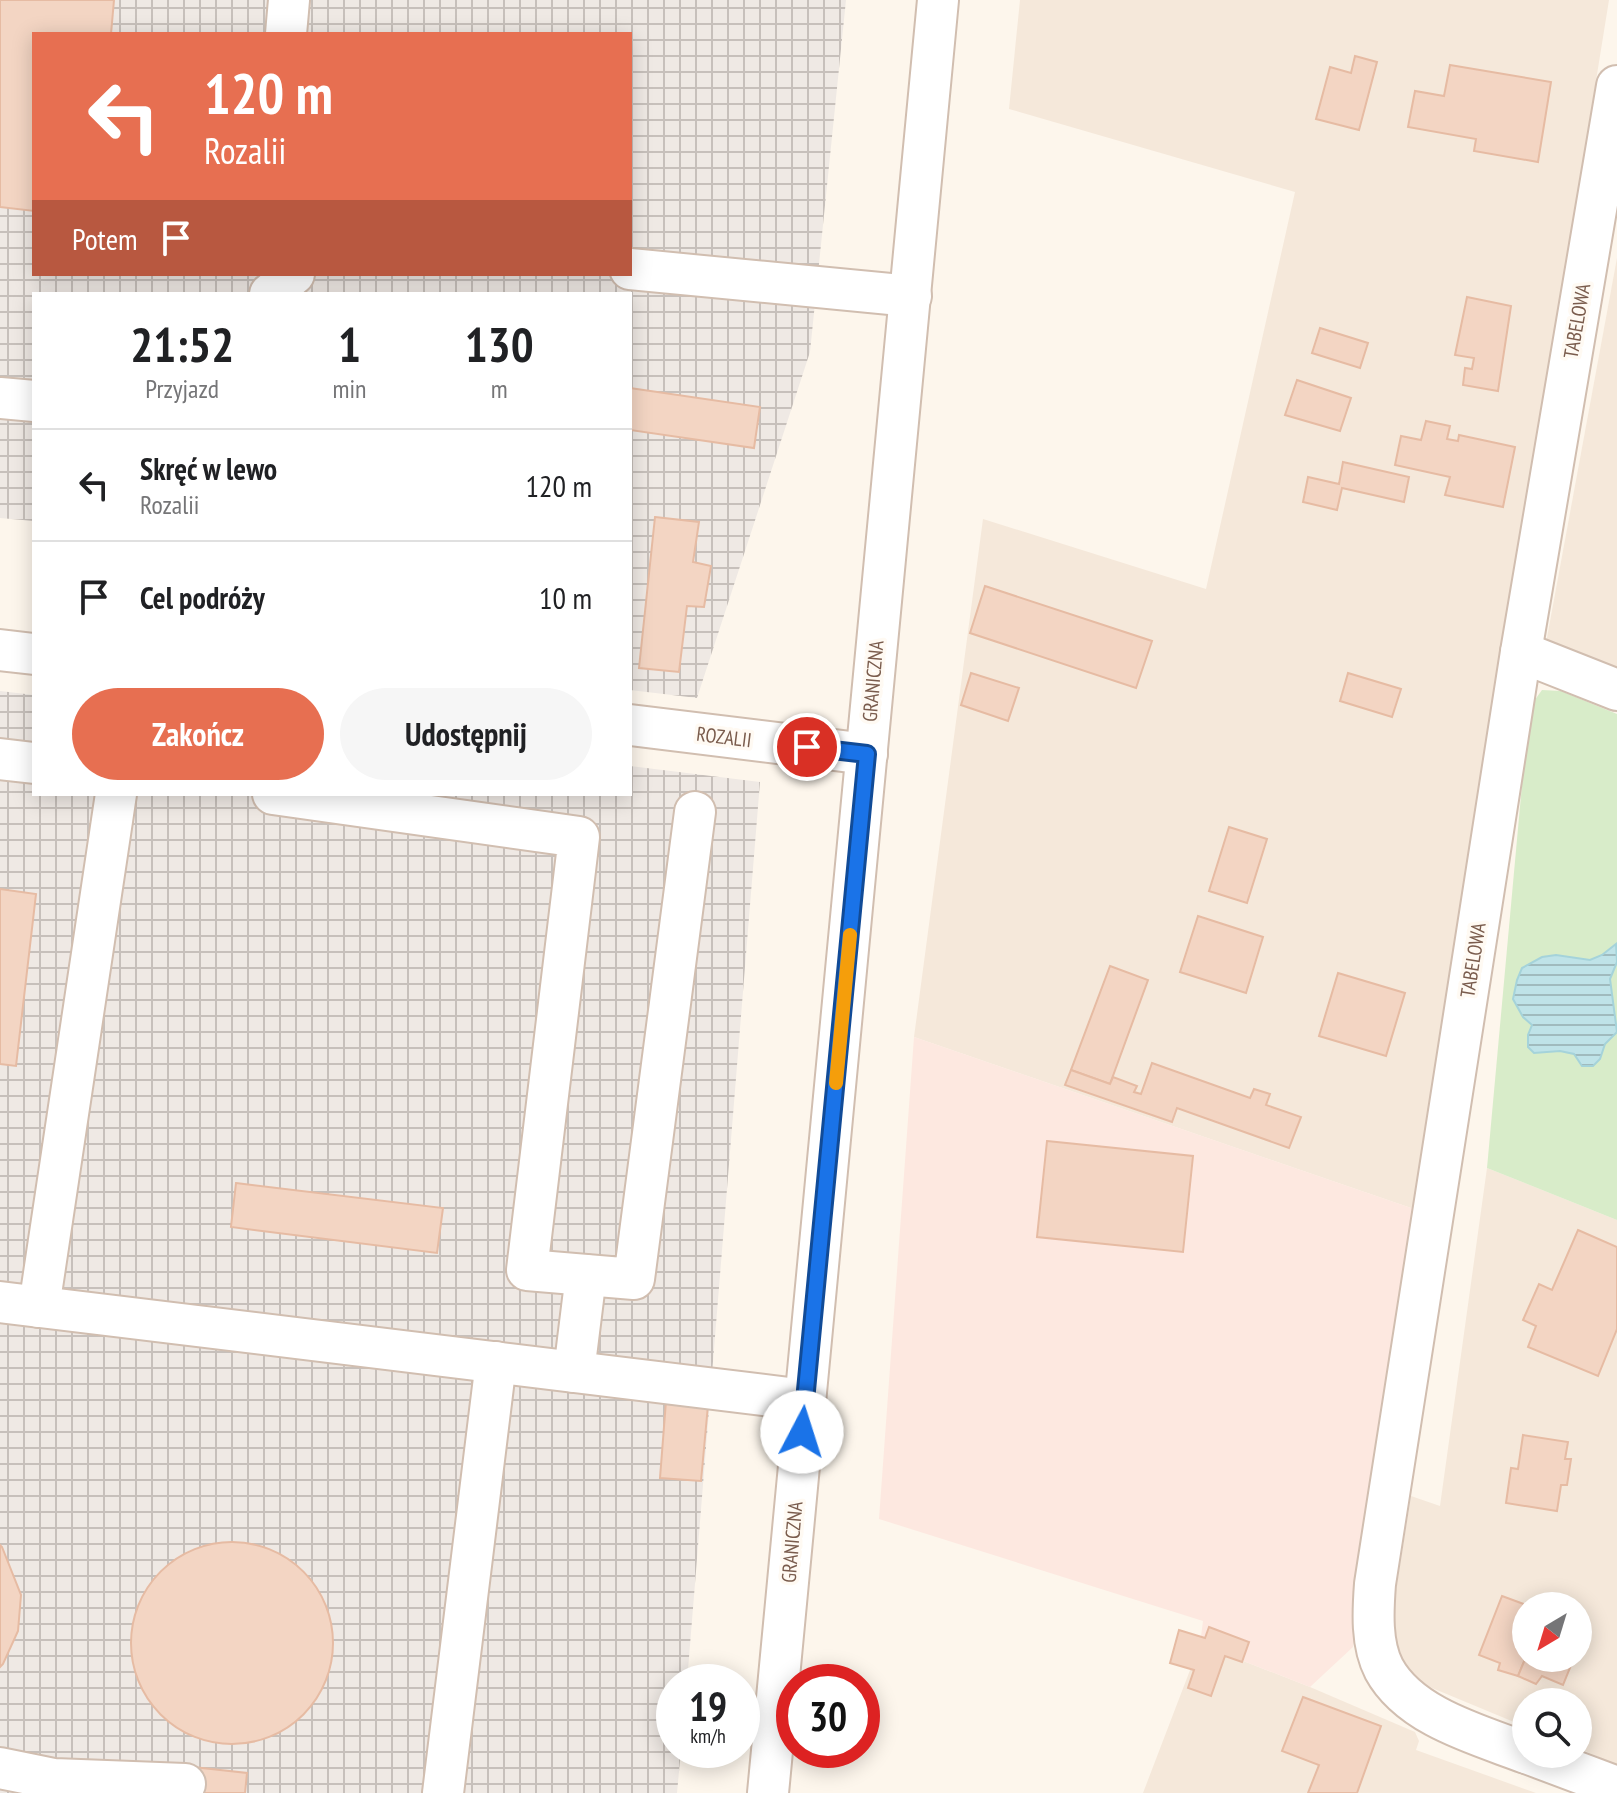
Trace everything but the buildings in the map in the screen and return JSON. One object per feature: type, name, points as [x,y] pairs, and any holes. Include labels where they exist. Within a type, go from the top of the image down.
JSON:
[{"type":"street","points":[[286,32],[289,0]]},
{"type":"street","name":"GRANICZNA","points":[[768,1793],[938,0]]},
{"type":"street","name":"TABELOWA","points":[[1512,1747],[1445,1722],[1397,1688],[1383,1668],[1372,1617],[1521,652],[1617,86]]},
{"type":"street","points":[[632,269],[911,296]]},
{"type":"street","points":[[272,292],[292,276]]},
{"type":"street","points":[[0,398],[32,401]]},
{"type":"street","points":[[0,650],[32,654]]},
{"type":"street","points":[[1521,652],[1617,690]]},
{"type":"street","name":"ROZALII","points":[[632,725],[867,754]]},
{"type":"street","points":[[0,759],[32,763]]},
{"type":"street","points":[[116,796],[19,1304],[805,1400]]},
{"type":"street","points":[[287,796],[579,837],[527,1270],[634,1279],[695,812]]},
{"type":"street","points":[[574,1372],[586,1275]]},
{"type":"street","points":[[443,1793],[496,1362]]},
{"type":"street","points":[[0,1768],[53,1786],[185,1784]]},
{"type":"street","name":"TABELOWA","points":[[1563,1768],[1609,1788]]},
{"type":"shaded area","points":[[0,0],[846,0],[810,352],[697,698],[632,690],[632,292],[32,292],[32,521],[0,518]]},
{"type":"shaded area","points":[[1020,0],[1609,0],[1414,1209],[914,1037],[983,519],[1206,589],[1295,192],[1009,109]]},
{"type":"shaded area","points":[[1617,258],[1617,671],[1546,643]]},
{"type":"shaded area","points":[[0,691],[32,695],[32,796],[632,796],[632,766],[760,782],[688,1664],[656,1664],[656,1768],[679,1768],[677,1793],[0,1793]]},
{"type":"shaded area","points":[[914,1037],[1414,1209],[1353,1647],[1310,1687],[1200,1644],[1203,1621],[879,1519]]},
{"type":"shaded area","points":[[1487,1168],[1617,1220],[1617,1765],[1592,1754],[1592,1688],[1512,1688],[1512,1721],[1408,1678],[1388,1641],[1411,1496],[1440,1506]]},
{"type":"shaded area","points":[[1200,1644],[1415,1732],[1419,1741],[1416,1750],[1536,1793],[1143,1793]]},
{"type":"green space","points":[[1542,690],[1561,691],[1617,714],[1617,1220],[1487,1168],[1529,708]]},
{"type":"water","points":[[1616,944],[1617,962],[1610,979],[1617,1032],[1605,1044],[1600,1059],[1593,1066],[1582,1066],[1574,1054],[1560,1051],[1534,1053],[1528,1047],[1532,1025],[1523,1017],[1513,999],[1522,968],[1542,957],[1556,955],[1590,960]]},
{"type":"slow traffic","points":[[836,1083],[850,935]]},
{"type":"route","points":[[802,1432],[867,754],[807,747]]}]
